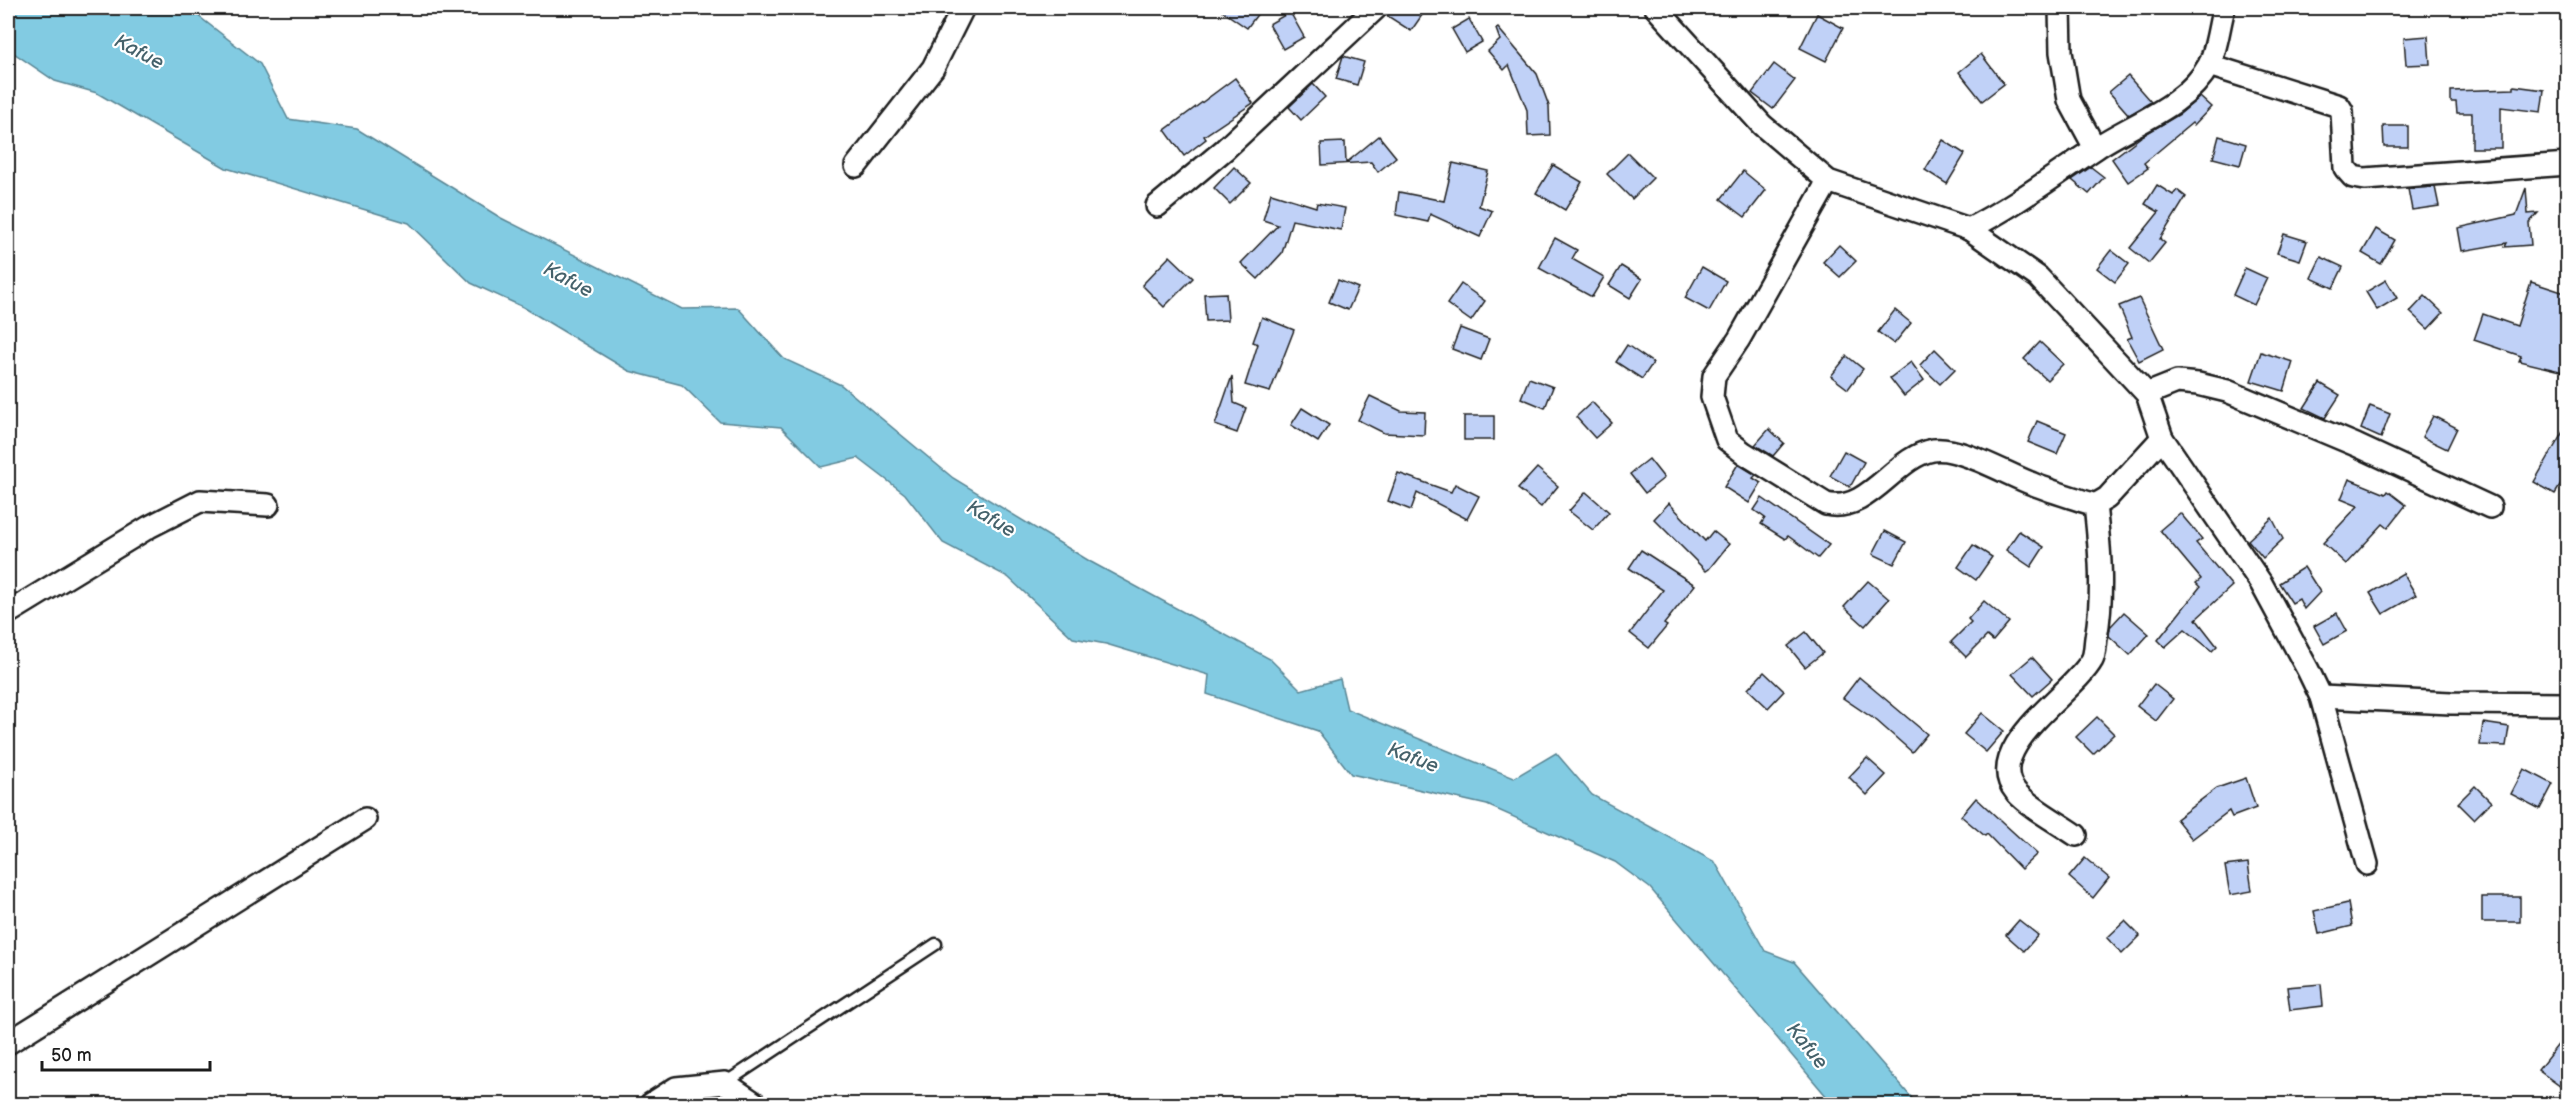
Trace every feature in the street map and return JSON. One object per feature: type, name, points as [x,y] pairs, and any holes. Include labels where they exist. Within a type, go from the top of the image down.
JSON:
[{"type":"street","points":[[856,166],[933,68],[963,8]]},
{"type":"street","points":[[1157,206],[1224,150],[1376,8]]},
{"type":"street","points":[[1656,8],[1762,125],[1828,181],[1969,229],[2037,277],[2147,394],[2162,438],[2261,583],[2320,697],[2367,864]]},
{"type":"street","points":[[2060,8],[2061,52],[2069,100],[2096,148]]},
{"type":"street","points":[[1969,229],[2049,181],[2096,148],[2165,108],[2188,90],[2209,65],[2224,8]]},
{"type":"street","points":[[2209,65],[2339,106],[2342,111],[2345,168],[2353,177],[2365,179],[2568,164]]},
{"type":"street","points":[[1828,181],[1739,339],[1714,376],[1712,397],[1727,440],[1826,504],[1835,506],[1859,500],[1909,463],[1933,450],[1955,452],[2036,486],[2095,505],[2107,498],[2162,438]]},
{"type":"street","points":[[2147,394],[2177,382],[2227,391],[2356,445],[2490,507]]},
{"type":"street","points":[[8,613],[149,528],[200,501],[268,505]]},
{"type":"street","points":[[2076,835],[2017,793],[2007,776],[2008,761],[2019,742],[2093,660],[2101,613],[2102,566],[2095,505]]},
{"type":"street","points":[[2320,697],[2451,703],[2568,704]]},
{"type":"street","points":[[8,1043],[365,819]]},
{"type":"street","points":[[651,1104],[676,1088],[725,1083],[756,1104]]},
{"type":"lane","points":[[725,1083],[936,944]]},
{"type":"water","name":"Kafue","points":[[8,8],[147,8],[152,13],[162,8],[188,8],[260,64],[288,119],[357,129],[501,218],[682,309],[738,308],[784,359],[841,385],[953,478],[1091,562],[1270,659],[1301,690],[1340,679],[1347,709],[1514,778],[1556,753],[1592,795],[1715,862],[1765,951],[1794,962],[1917,1104],[1833,1104],[1650,888],[1615,862],[1487,805],[1351,774],[1318,731],[1207,694],[1209,675],[1106,644],[1073,638],[1008,577],[943,543],[905,494],[858,458],[821,467],[781,427],[720,422],[682,385],[629,371],[523,307],[471,283],[409,223],[226,168],[97,93],[55,81],[8,49]]},
{"type":"building","points":[[1218,8],[1262,8],[1247,28]]},
{"type":"building","points":[[1388,8],[1427,8],[1411,31],[1386,15]]},
{"type":"building","points":[[1290,12],[1304,37],[1283,49],[1269,24]]},
{"type":"building","points":[[1817,14],[1843,28],[1826,61],[1800,48]]},
{"type":"building","points":[[1469,19],[1482,42],[1465,52],[1452,29]]},
{"type":"building","points":[[1498,28],[1537,74],[1549,106],[1550,135],[1528,136],[1527,110],[1509,65],[1504,70],[1488,51],[1500,40],[1496,29]]},
{"type":"building","points":[[2428,36],[2430,64],[2406,65],[2404,38]]},
{"type":"building","points":[[1981,54],[2004,84],[1982,101],[1959,72]]},
{"type":"building","points":[[1343,56],[1364,62],[1357,85],[1336,79]]},
{"type":"building","points":[[1774,64],[1795,80],[1773,109],[1752,93]]},
{"type":"building","points":[[2128,76],[2151,102],[2129,115],[2109,92]]},
{"type":"building","points":[[1235,78],[1253,103],[1204,136],[1206,139],[1184,156],[1165,130]]},
{"type":"building","points":[[1313,84],[1325,97],[1301,120],[1289,107]]},
{"type":"building","points":[[2514,86],[2544,90],[2541,112],[2501,107],[2501,148],[2472,148],[2472,113],[2457,113],[2456,102],[2451,102],[2451,91],[2514,89]]},
{"type":"building","points":[[2200,97],[2211,107],[2194,125],[2192,123],[2144,163],[2148,168],[2128,182],[2112,159],[2142,136],[2180,114]]},
{"type":"building","points":[[2383,126],[2408,126],[2408,147],[2384,147]]},
{"type":"building","points":[[1379,136],[1396,157],[1378,172],[1371,162],[1322,165],[1321,143],[1345,142],[1346,163]]},
{"type":"building","points":[[2219,136],[2246,144],[2240,165],[2213,158]]},
{"type":"building","points":[[1943,140],[1965,154],[1947,184],[1925,170]]},
{"type":"building","points":[[1628,153],[1653,178],[1632,199],[1607,174]]},
{"type":"building","points":[[1453,163],[1488,171],[1479,206],[1492,211],[1480,237],[1430,214],[1428,222],[1396,215],[1399,192],[1444,201]]},
{"type":"building","points":[[1553,165],[1582,182],[1565,210],[1536,193]]},
{"type":"building","points":[[1234,167],[1251,183],[1230,204],[1214,188]]},
{"type":"building","points":[[2091,167],[2104,177],[2089,194],[2072,180]]},
{"type":"building","points":[[1743,171],[1766,190],[1745,217],[1721,199]]},
{"type":"building","points":[[2157,185],[2173,195],[2177,190],[2186,197],[2160,239],[2165,243],[2149,263],[2130,248],[2159,212],[2145,204]]},
{"type":"building","points":[[2435,187],[2439,206],[2412,210],[2408,189]]},
{"type":"building","points":[[2526,188],[2528,214],[2538,213],[2529,223],[2531,245],[2505,247],[2507,243],[2462,251],[2458,228],[2516,215]]},
{"type":"building","points":[[1271,193],[1316,207],[1317,203],[1345,208],[1341,230],[1292,220],[1282,253],[1258,279],[1241,263],[1278,225],[1263,220]]},
{"type":"building","points":[[2376,229],[2395,240],[2381,264],[2362,253]]},
{"type":"building","points":[[2284,234],[2307,241],[2300,260],[2277,253]]},
{"type":"building","points":[[1555,238],[1577,250],[1572,259],[1604,277],[1592,297],[1539,268]]},
{"type":"building","points":[[1839,245],[1856,261],[1840,277],[1823,262]]},
{"type":"building","points":[[2111,250],[2129,264],[2115,282],[2097,268]]},
{"type":"building","points":[[1170,256],[1193,278],[1164,307],[1142,285]]},
{"type":"building","points":[[2321,257],[2343,267],[2333,288],[2311,278]]},
{"type":"building","points":[[1621,266],[1642,279],[1630,298],[1609,285]]},
{"type":"building","points":[[1702,267],[1726,281],[1709,311],[1685,298]]},
{"type":"building","points":[[2245,268],[2267,278],[2254,305],[2233,295]]},
{"type":"building","points":[[1338,280],[1358,288],[1348,310],[1329,302]]},
{"type":"building","points":[[2386,280],[2397,298],[2377,310],[2366,292]]},
{"type":"building","points":[[2531,282],[2568,294],[2568,373],[2519,361],[2521,356],[2474,340],[2483,314],[2517,326]]},
{"type":"building","points":[[1461,284],[1485,301],[1471,321],[1447,304]]},
{"type":"building","points":[[1226,293],[1228,320],[1206,321],[1204,294]]},
{"type":"building","points":[[2425,296],[2443,313],[2428,329],[2410,312]]},
{"type":"building","points":[[2139,298],[2163,349],[2139,361],[2127,339],[2132,337],[2119,306]]},
{"type":"building","points":[[1895,310],[1911,323],[1894,344],[1878,332]]},
{"type":"building","points":[[1262,317],[1294,330],[1270,392],[1245,385],[1258,344],[1253,342]]},
{"type":"building","points":[[1460,328],[1489,339],[1481,360],[1452,349]]},
{"type":"building","points":[[2040,342],[2063,364],[2047,380],[2024,359]]},
{"type":"building","points":[[1627,345],[1653,363],[1642,379],[1616,362]]},
{"type":"building","points":[[1935,349],[1955,369],[1940,384],[1920,365]]},
{"type":"building","points":[[2261,352],[2293,362],[2284,391],[2251,381]]},
{"type":"building","points":[[1847,356],[1863,369],[1848,389],[1831,376]]},
{"type":"building","points":[[1911,362],[1924,380],[1904,396],[1890,378]]},
{"type":"building","points":[[1232,376],[1234,403],[1246,408],[1237,433],[1215,425]]},
{"type":"building","points":[[1529,378],[1553,387],[1545,408],[1521,398]]},
{"type":"building","points":[[2320,383],[2340,395],[2325,418],[2304,408]]},
{"type":"building","points":[[1370,396],[1401,411],[1425,412],[1424,435],[1384,433],[1358,420]]},
{"type":"building","points":[[1592,402],[1612,423],[1595,438],[1576,417]]},
{"type":"building","points":[[2370,406],[2390,414],[2381,438],[2361,429]]},
{"type":"building","points":[[1302,408],[1329,425],[1318,442],[1291,425]]},
{"type":"building","points":[[1464,416],[1494,416],[1494,440],[1464,440]]},
{"type":"building","points":[[2433,416],[2457,428],[2447,449],[2422,437]]},
{"type":"building","points":[[2037,421],[2066,433],[2057,454],[2028,442]]},
{"type":"building","points":[[2568,423],[2568,473],[2555,494],[2534,482]]},
{"type":"building","points":[[1769,429],[1784,443],[1773,456],[1755,445]]},
{"type":"building","points":[[1844,451],[1864,462],[1850,487],[1830,476]]},
{"type":"building","points":[[1649,459],[1664,478],[1645,493],[1630,474]]},
{"type":"building","points":[[1738,464],[1756,475],[1753,478],[1761,483],[1749,503],[1724,487]]},
{"type":"building","points":[[1537,468],[1558,486],[1541,507],[1518,489]]},
{"type":"building","points":[[1398,473],[1451,492],[1455,484],[1479,496],[1467,519],[1417,493],[1411,510],[1388,501]]},
{"type":"building","points":[[2349,479],[2386,494],[2388,491],[2406,505],[2388,528],[2383,524],[2346,564],[2323,543],[2358,506],[2341,499]]},
{"type":"building","points":[[1586,492],[1609,512],[1593,530],[1569,511]]},
{"type":"building","points":[[1762,498],[1829,545],[1818,558],[1788,536],[1785,539],[1761,524],[1765,518],[1754,510]]},
{"type":"building","points":[[1669,503],[1705,541],[1713,531],[1729,544],[1706,571],[1654,519]]},
{"type":"building","points":[[2180,513],[2202,539],[2196,543],[2232,586],[2196,619],[2217,646],[2212,651],[2185,629],[2165,647],[2158,640],[2200,587],[2196,583],[2201,579],[2160,530]]},
{"type":"building","points":[[2272,518],[2283,539],[2263,558],[2248,540]]},
{"type":"building","points":[[1885,531],[1906,542],[1894,564],[1873,554]]},
{"type":"building","points":[[2019,531],[2044,547],[2031,567],[2006,550]]},
{"type":"building","points":[[1973,545],[1992,557],[1976,580],[1958,567]]},
{"type":"building","points":[[1641,550],[1695,585],[1664,624],[1667,626],[1649,648],[1630,633],[1663,590],[1629,568]]},
{"type":"building","points":[[2304,567],[2320,592],[2304,609],[2299,599],[2292,603],[2279,583]]},
{"type":"building","points":[[2403,573],[2416,595],[2383,614],[2370,593]]},
{"type":"building","points":[[1868,581],[1889,599],[1865,626],[1844,607]]},
{"type":"building","points":[[1984,601],[2009,622],[1993,641],[1987,636],[1966,657],[1951,642],[1971,622],[1968,619]]},
{"type":"building","points":[[2124,612],[2149,634],[2130,655],[2109,636],[2110,627]]},
{"type":"building","points":[[2337,613],[2347,631],[2324,644],[2314,626]]},
{"type":"building","points":[[1806,632],[1823,653],[1805,667],[1788,646]]},
{"type":"building","points":[[2032,657],[2052,679],[2033,696],[2012,674]]},
{"type":"building","points":[[1764,672],[1784,691],[1768,708],[1748,689]]},
{"type":"building","points":[[1859,677],[1927,734],[1912,752],[1877,721],[1843,698]]},
{"type":"building","points":[[2154,684],[2173,699],[2156,721],[2137,706]]},
{"type":"building","points":[[1982,713],[2004,731],[1986,752],[1964,734]]},
{"type":"building","points":[[2097,717],[2114,734],[2093,754],[2076,737]]},
{"type":"building","points":[[2483,723],[2509,727],[2506,746],[2480,745]]},
{"type":"building","points":[[1867,758],[1886,775],[1867,795],[1849,777]]},
{"type":"building","points":[[2524,769],[2553,784],[2540,809],[2511,794]]},
{"type":"building","points":[[2246,778],[2256,808],[2232,817],[2229,811],[2192,839],[2176,819],[2217,788]]},
{"type":"building","points":[[2475,786],[2491,802],[2474,819],[2458,803]]},
{"type":"building","points":[[1976,798],[2037,854],[2021,869],[1987,834],[1985,836],[1961,816]]},
{"type":"building","points":[[2085,858],[2109,878],[2093,898],[2069,877]]},
{"type":"building","points":[[2248,863],[2252,891],[2230,895],[2225,866]]},
{"type":"building","points":[[2482,897],[2520,897],[2520,922],[2482,922]]},
{"type":"building","points":[[2348,903],[2352,926],[2319,934],[2314,911]]},
{"type":"building","points":[[2019,920],[2038,935],[2024,951],[2006,935]]},
{"type":"building","points":[[2125,921],[2140,936],[2122,954],[2107,938]]},
{"type":"building","points":[[2321,984],[2323,1006],[2290,1010],[2287,987]]},
{"type":"building","points":[[2568,1032],[2568,1092],[2538,1070]]}]
